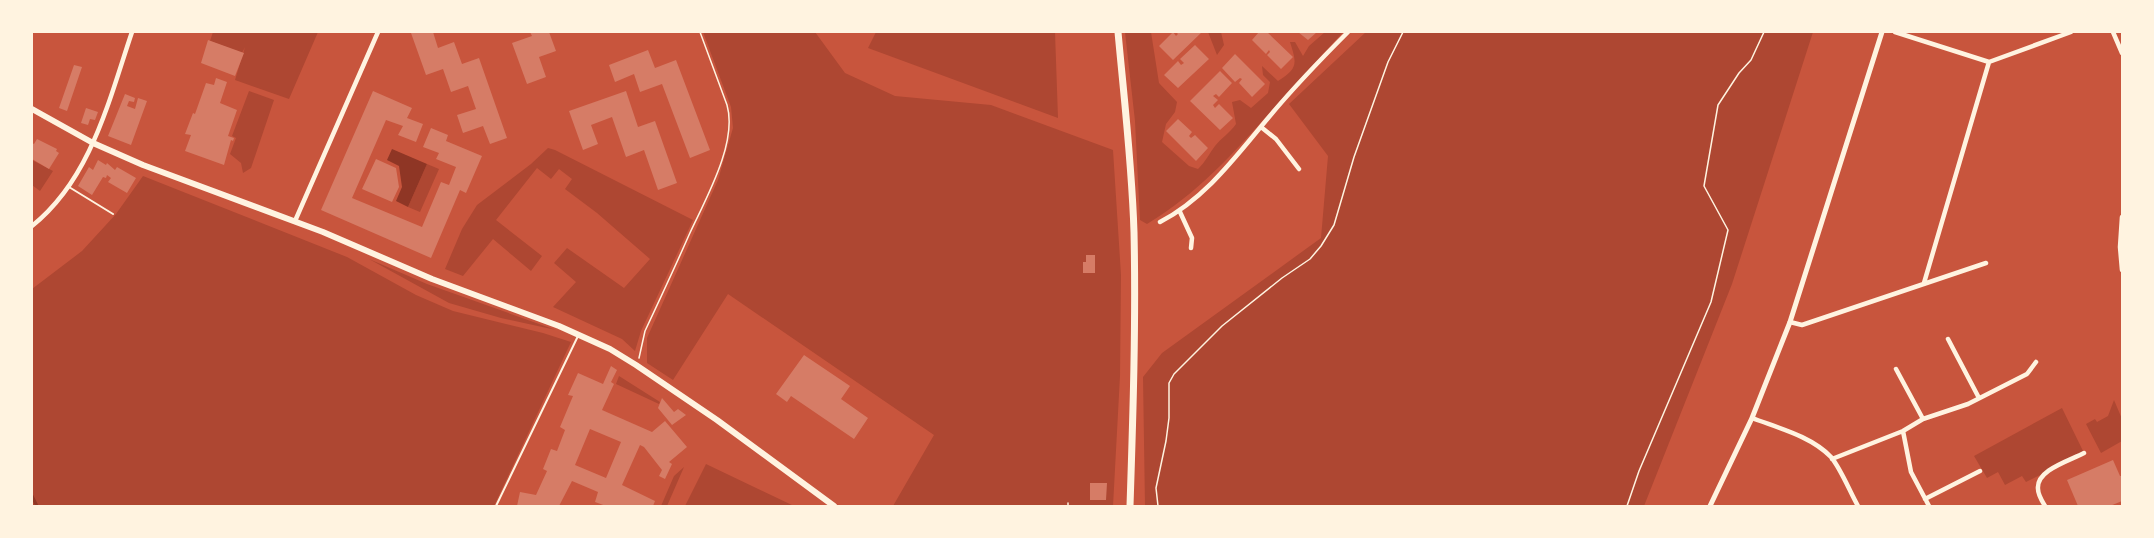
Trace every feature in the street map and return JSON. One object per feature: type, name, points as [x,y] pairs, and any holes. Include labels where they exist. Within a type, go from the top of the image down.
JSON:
[{"type":"main road","points":[[1118,32],[1125,90],[1134,230],[1130,507]]},
{"type":"main road","points":[[32,109],[93,143],[143,165],[295,221],[432,279],[578,334],[636,364],[717,420],[834,507]]},
{"type":"street","points":[[32,226],[52,207],[93,143],[132,32]]},
{"type":"street","points":[[295,221],[378,32]]},
{"type":"street","points":[[1160,222],[1180,212],[1213,184],[1304,76],[1348,32]]},
{"type":"street","points":[[1710,507],[1752,418],[1790,322],[1882,32]]},
{"type":"street","points":[[1894,32],[1989,62],[2071,32]]},
{"type":"street","points":[[2113,32],[2122,53]]},
{"type":"street","points":[[1924,283],[1989,62]]},
{"type":"street","points":[[1261,127],[1276,139],[1299,169]]},
{"type":"street","points":[[1180,212],[1192,238],[1191,248]]},
{"type":"street","points":[[2122,217],[2120,247],[2122,270]]},
{"type":"street","points":[[1790,322],[1802,324],[1986,263]]},
{"type":"street","points":[[1948,339],[1979,398]]},
{"type":"street","points":[[1832,459],[1903,431],[1923,419],[1979,398],[2028,374],[2036,362]]},
{"type":"street","points":[[1896,369],[1923,419]]},
{"type":"street","points":[[1752,418],[1783,429],[1818,446],[1832,459],[1858,507]]},
{"type":"street","points":[[1903,431],[1911,472],[1929,507]]},
{"type":"street","points":[[2045,507],[2037,491],[2038,481],[2043,474],[2084,453]]},
{"type":"street","points":[[1925,499],[1980,471]]},
{"type":"lane","points":[[67,186],[112,214]]},
{"type":"lane","points":[[496,507],[578,334]]},
{"type":"path","points":[[636,364],[645,331],[716,177],[729,128],[730,116],[727,105],[700,32]]},
{"type":"path","points":[[1158,507],[1156,488],[1166,441],[1169,383],[1174,374],[1222,326],[1282,278],[1310,259],[1321,246],[1334,225],[1354,157],[1388,62],[1403,32]]},
{"type":"path","points":[[1627,507],[1639,471],[1711,302],[1728,230],[1704,186],[1719,105],[1739,73],[1751,60],[1764,32]]},
{"type":"shaded area","points":[[213,32],[318,32],[289,99],[235,80],[245,47],[242,53],[210,41]]},
{"type":"shaded area","points":[[703,32],[815,32],[845,73],[895,96],[991,105],[1113,150],[1121,275],[1120,376],[1113,506],[893,506],[934,435],[728,294],[673,380],[647,363],[647,338],[718,180],[733,128],[731,107]]},
{"type":"shaded area","points":[[876,32],[1055,32],[1058,118],[868,48]]},
{"type":"shaded area","points":[[1125,32],[1151,32],[1159,83],[1177,102],[1175,112],[1166,124],[1162,142],[1189,166],[1198,169],[1217,143],[1236,124],[1232,102],[1240,100],[1251,108],[1268,93],[1270,82],[1263,75],[1262,66],[1278,81],[1289,73],[1294,65],[1290,42],[1295,42],[1303,56],[1309,46],[1325,32],[1343,32],[1219,167],[1185,198],[1147,224],[1140,220],[1135,121]]},
{"type":"shaded area","points":[[1208,32],[1221,32],[1224,45],[1217,55]]},
{"type":"shaded area","points":[[1366,32],[1813,32],[1732,284],[1644,506],[1145,506],[1143,377],[1162,353],[1321,238],[1328,156],[1289,104]]},
{"type":"shaded area","points":[[249,91],[274,100],[251,168],[243,173],[241,163],[230,154],[236,138],[232,136]]},
{"type":"shaded area","points":[[548,148],[693,220],[641,331],[635,351],[622,339],[553,307],[576,282],[554,263],[567,248],[624,288],[650,259],[597,213],[565,189],[572,179],[559,169],[551,179],[537,168],[496,220],[542,256],[531,271],[493,239],[463,276],[445,269],[462,229],[477,205],[531,164]]},
{"type":"shaded area","points":[[392,149],[427,164],[408,207],[396,201],[402,187],[399,166],[387,160]]},
{"type":"shaded area","points":[[32,160],[53,171],[40,191],[32,185]]},
{"type":"shaded area","points":[[427,164],[439,169],[420,212],[408,207]]},
{"type":"shaded area","points":[[143,176],[347,257],[416,295],[453,311],[571,342],[494,506],[32,506],[32,289],[82,251],[116,214]]},
{"type":"shaded area","points":[[369,259],[427,284],[556,330],[501,318],[449,303]]},
{"type":"shaded area","points":[[619,376],[660,402],[659,404],[616,384]]},
{"type":"shaded area","points":[[2114,400],[2122,419],[2122,441],[2101,453],[2086,424],[2095,419],[2097,422],[2108,416]]},
{"type":"shaded area","points":[[2062,408],[2084,453],[2026,482],[2022,476],[2005,485],[1998,472],[1987,478],[1974,456]]},
{"type":"shaded area","points":[[706,464],[794,506],[685,506]]},
{"type":"shaded area","points":[[684,467],[667,506],[661,506],[674,476]]},
{"type":"building","points":[[433,32],[438,48],[454,42],[462,64],[479,58],[507,138],[490,144],[483,126],[463,133],[457,115],[476,109],[468,86],[451,92],[443,69],[426,75],[411,33]]},
{"type":"building","points":[[530,32],[549,32],[556,51],[539,57],[546,77],[527,84],[512,43],[532,36]]},
{"type":"building","points":[[1173,32],[1176,36],[1178,34],[1176,32],[1202,32],[1173,60],[1159,46]]},
{"type":"building","points":[[1259,32],[1267,32],[1293,57],[1281,69],[1267,55],[1269,50],[1266,54],[1252,40]]},
{"type":"building","points":[[1298,32],[1317,32],[1308,40]]},
{"type":"building","points":[[208,40],[244,53],[235,76],[201,63]]},
{"type":"building","points":[[1195,45],[1209,59],[1178,88],[1164,75],[1178,61],[1181,65],[1184,63],[1180,59]]},
{"type":"building","points":[[648,50],[655,68],[676,60],[710,150],[690,158],[662,84],[640,92],[634,74],[615,82],[609,65]]},
{"type":"building","points":[[1235,54],[1265,84],[1252,97],[1239,83],[1242,79],[1235,82],[1222,68]]},
{"type":"building","points":[[74,65],[82,67],[67,111],[59,108]]},
{"type":"building","points":[[1220,71],[1232,83],[1219,97],[1216,94],[1213,96],[1218,100],[1213,105],[1215,108],[1219,104],[1233,118],[1220,130],[1190,101]]},
{"type":"building","points":[[216,78],[227,82],[220,103],[237,110],[228,136],[234,138],[233,141],[231,140],[224,165],[185,151],[191,135],[185,134],[193,113],[195,114],[206,83],[214,85]]},
{"type":"building","points":[[373,91],[412,108],[407,118],[423,124],[416,142],[398,135],[403,126],[386,120],[352,198],[422,227],[441,182],[449,185],[456,167],[436,159],[439,153],[423,147],[431,128],[448,135],[446,141],[482,156],[466,193],[460,190],[431,258],[321,210]]},
{"type":"building","points":[[626,91],[638,127],[655,121],[677,183],[658,190],[644,150],[626,157],[612,117],[591,125],[598,144],[583,150],[569,111]]},
{"type":"building","points":[[125,94],[135,98],[134,102],[129,101],[127,106],[135,109],[138,98],[147,101],[131,145],[108,136]]},
{"type":"building","points":[[86,108],[98,112],[95,120],[90,119],[88,125],[81,123]]},
{"type":"building","points":[[1178,119],[1192,132],[1189,136],[1191,138],[1195,135],[1208,148],[1196,161],[1166,131]]},
{"type":"building","points":[[37,139],[57,149],[59,153],[49,169],[32,159],[32,143],[34,144]]},
{"type":"building","points":[[376,159],[396,168],[399,187],[392,202],[362,189]]},
{"type":"building","points":[[98,160],[106,165],[107,163],[115,170],[117,167],[136,178],[127,193],[108,182],[111,178],[107,175],[106,178],[103,177],[92,195],[78,186],[89,167],[93,170]]},
{"type":"building","points":[[1086,255],[1095,255],[1095,273],[1083,273],[1083,262],[1086,262]]},
{"type":"building","points":[[804,355],[850,386],[841,399],[868,418],[854,439],[791,396],[787,402],[776,394]]},
{"type":"building","points":[[611,366],[617,370],[611,382],[614,384],[602,410],[652,432],[665,421],[687,447],[669,462],[672,464],[665,479],[659,476],[662,470],[640,445],[622,485],[655,501],[653,506],[606,506],[595,502],[598,492],[572,481],[559,506],[517,506],[520,492],[536,495],[547,471],[543,469],[551,449],[557,451],[565,430],[560,427],[573,396],[568,395],[578,373],[603,384]],"holes":[[[590,429],[621,442],[606,478],[575,465]]]},
{"type":"building","points":[[662,398],[674,412],[678,409],[686,415],[672,425],[658,408]]},
{"type":"building","points":[[2113,460],[2122,476],[2122,501],[2110,506],[2078,506],[2067,480]]},
{"type":"building","points":[[1090,483],[1107,483],[1106,500],[1090,500]]},
{"type":"waterway","points":[[32,496],[37,506]]}]
